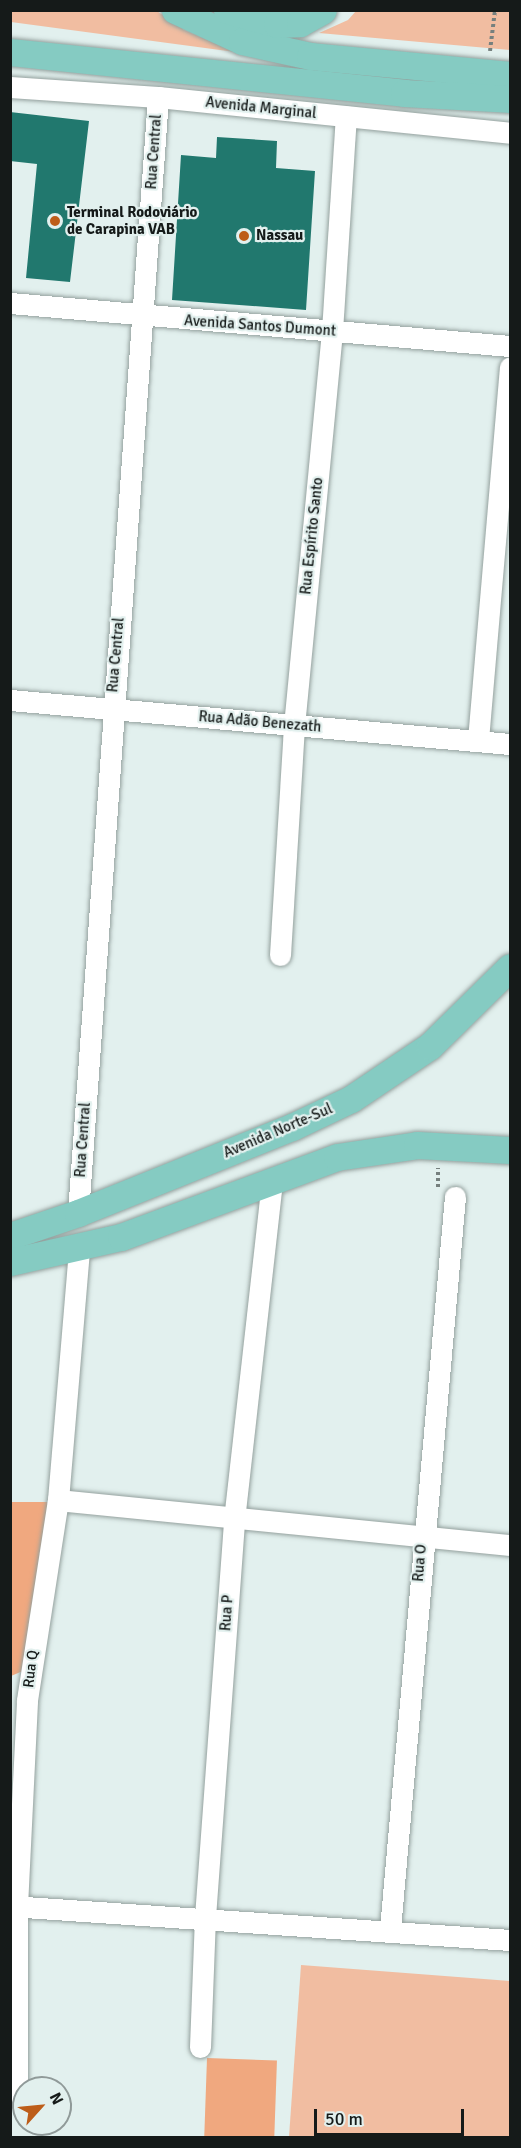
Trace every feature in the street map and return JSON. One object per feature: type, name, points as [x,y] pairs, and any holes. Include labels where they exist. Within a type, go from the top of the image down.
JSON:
[{"type":"main road","points":[[227,10],[277,24],[300,23],[323,10]]},
{"type":"main road","points":[[186,17],[242,41],[310,56],[510,75]]},
{"type":"main road","points":[[10,52],[404,93],[510,99]]},
{"type":"main road","name":"Avenida Norte-Sul","points":[[10,1236],[78,1213],[292,1126],[351,1099],[430,1046],[510,967]]},
{"type":"main road","points":[[10,1262],[79,1250],[155,1226],[272,1179],[363,1151],[439,1146],[510,1150]]},
{"type":"street","name":"Avenida Marginal","points":[[10,87],[158,97],[510,133]]},
{"type":"street","name":"Rua Central","points":[[78,1213],[112,709],[158,97]]},
{"type":"street","name":"Rua Espírito Santo","points":[[280,955],[294,726],[332,331],[346,116]]},
{"type":"street","name":"Avenida Santos Dumont","points":[[10,303],[143,317],[510,346]]},
{"type":"street","points":[[478,740],[510,367]]},
{"type":"street","name":"Rua Adão Benezath","points":[[10,700],[510,744]]},
{"type":"street","name":"Rua P","points":[[200,2047],[205,1917],[234,1520],[272,1179]]},
{"type":"street","name":"Rua O","points":[[390,1929],[422,1537],[455,1197]]},
{"type":"street","name":"Rua Q","points":[[17,2076],[14,1906],[27,1700],[58,1500],[79,1250]]},
{"type":"street","points":[[58,1500],[234,1520],[510,1545]]},
{"type":"street","points":[[14,1906],[390,1929],[510,1940]]},
{"type":"path","points":[[483,73],[495,10]]},
{"type":"path","points":[[439,1146],[438,1196],[455,1197]]},
{"type":"shaded area","points":[[11,11],[157,11],[184,30],[235,52],[11,22]]},
{"type":"shaded area","points":[[356,11],[510,11],[510,50],[319,33],[348,20]]},
{"type":"shaded area","points":[[11,1502],[51,1502],[37,1665],[11,1676]]},
{"type":"shaded area","points":[[301,1965],[510,1981],[510,2137],[289,2137]]},
{"type":"shaded area","points":[[207,2058],[277,2060],[274,2138],[204,2137]]},
{"type":"building","name":"Terminal Rodoviário de Carapina VAB","points":[[10,112],[89,121],[70,282],[26,278],[37,164],[10,161]]},
{"type":"building","name":"Nassau","points":[[217,137],[277,141],[276,168],[315,171],[306,310],[172,300],[181,155],[216,158]]},
{"type":"place","name":"Terminal Rodoviário de Carapina VAB","points":[[55,221]]},
{"type":"place","name":"Nassau","points":[[244,236]]}]
